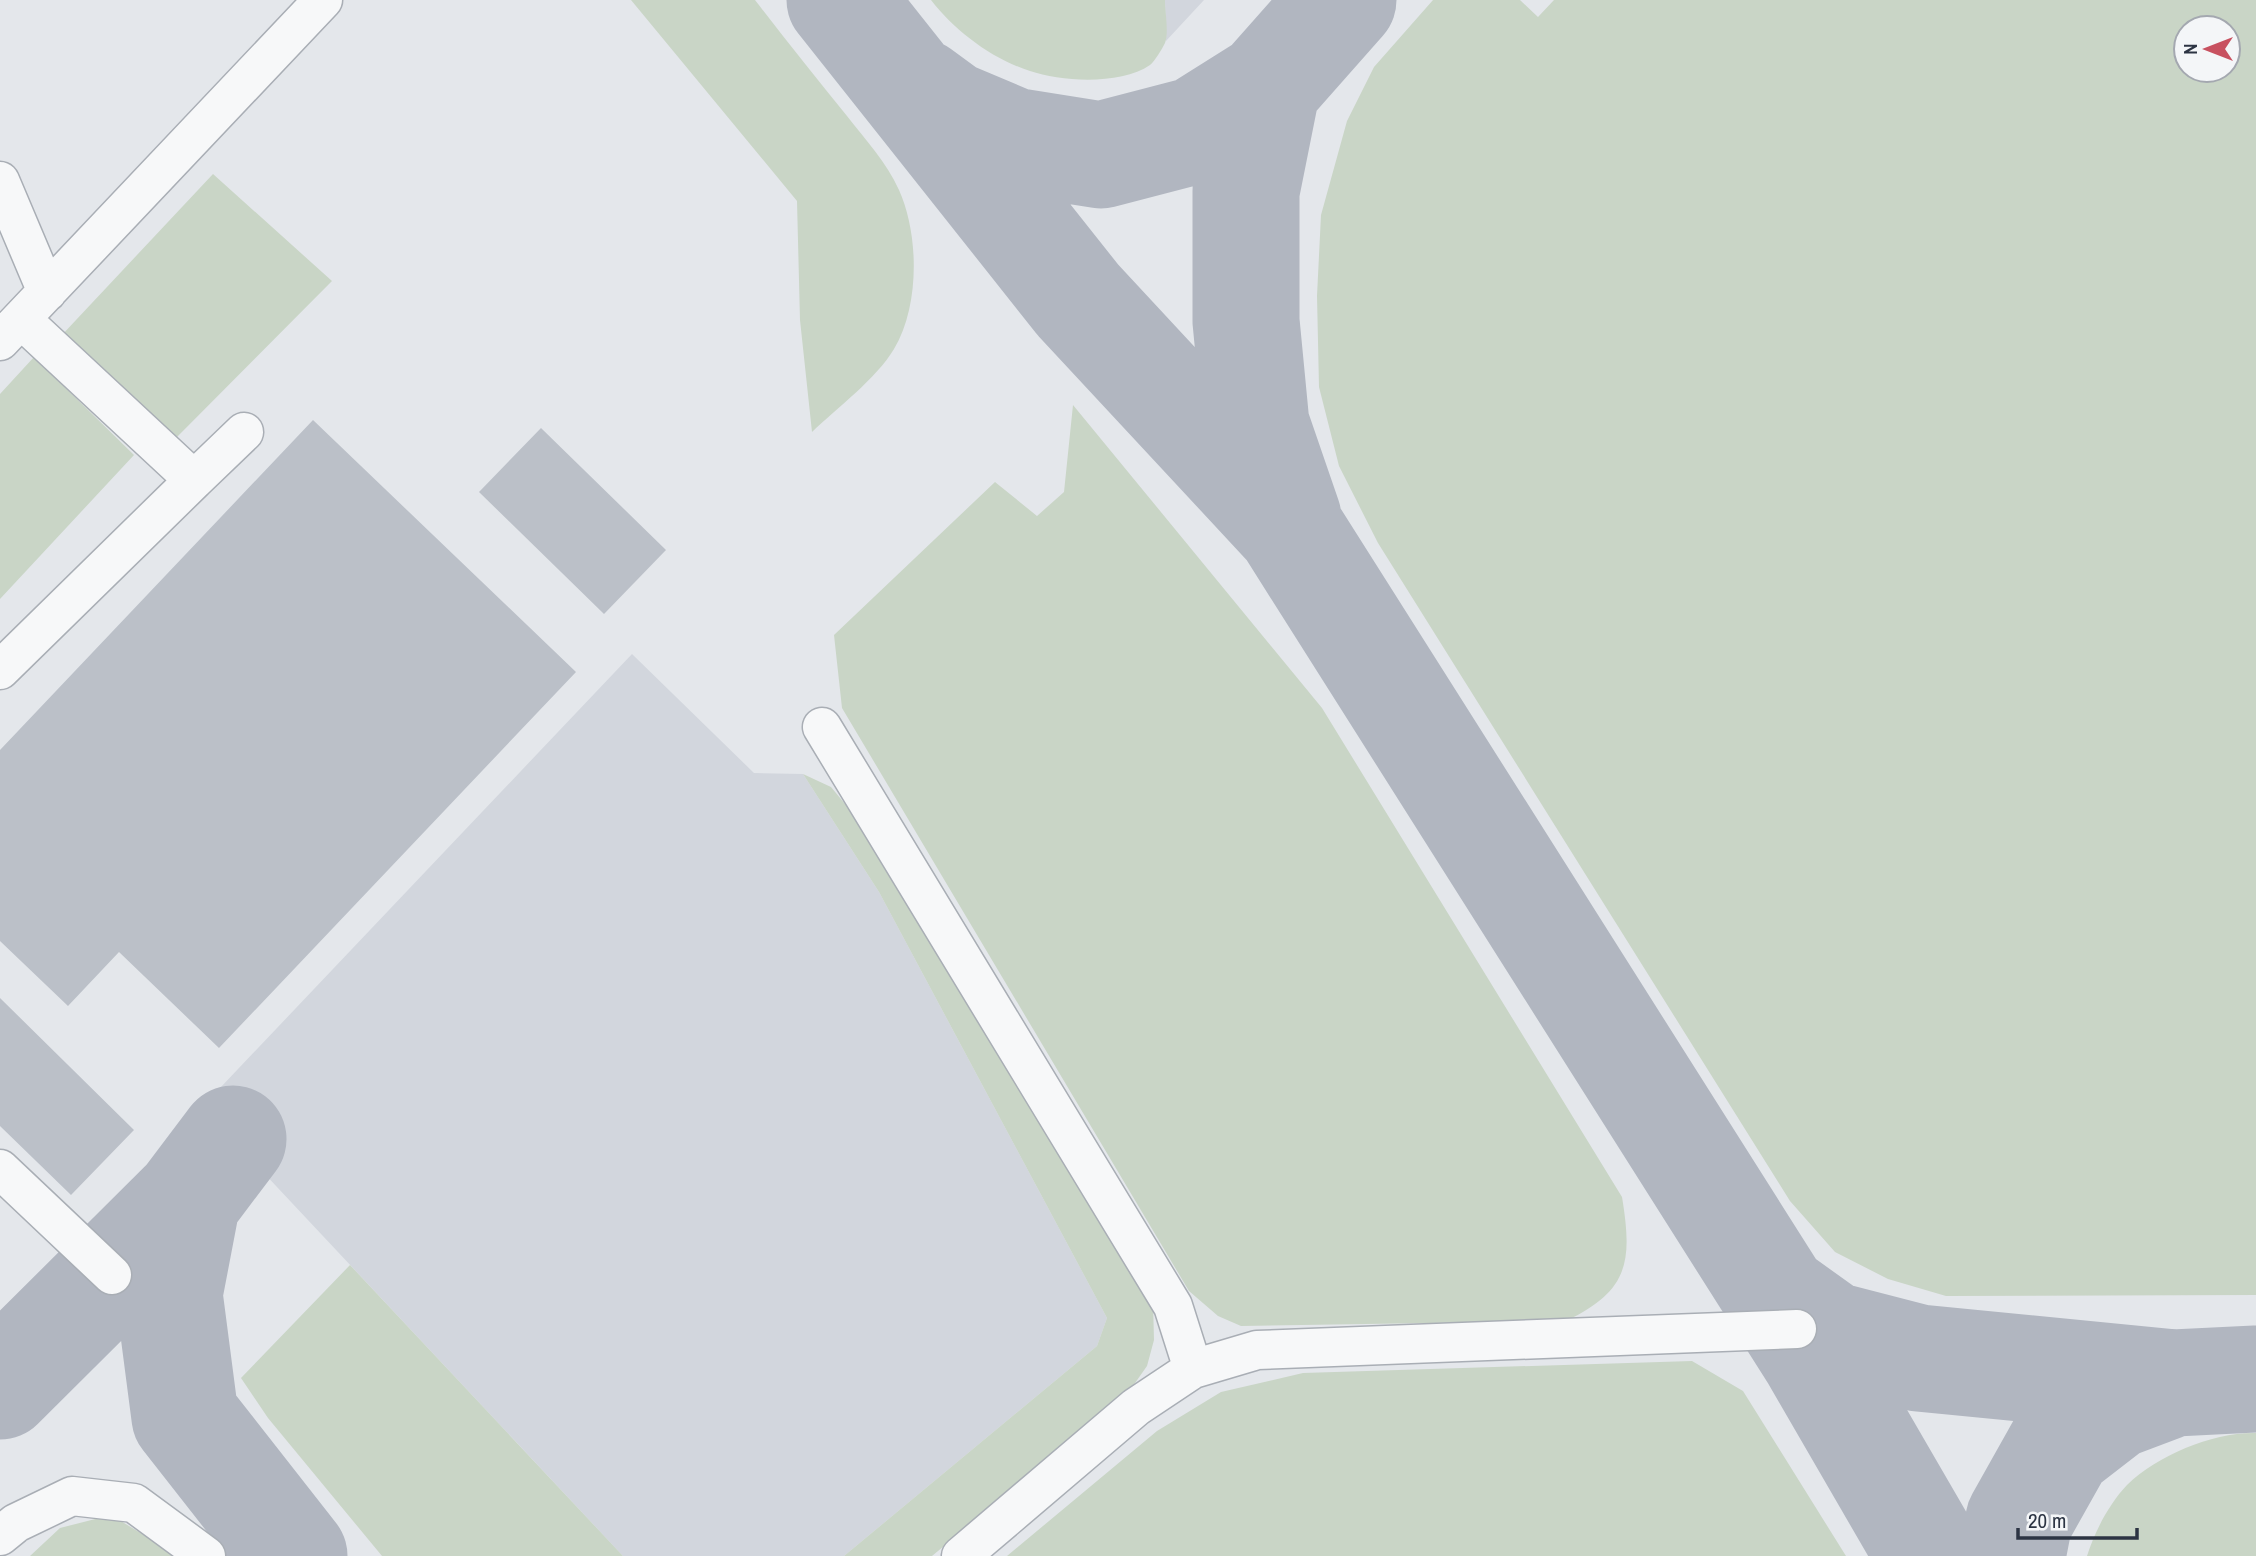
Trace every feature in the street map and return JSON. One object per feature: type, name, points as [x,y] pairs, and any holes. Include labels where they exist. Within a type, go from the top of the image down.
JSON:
[{"type":"lane","points":[[194,480],[11,330],[323,0]]},
{"type":"lane","points":[[0,181],[47,292]]},
{"type":"lane","points":[[0,670],[244,432]]},
{"type":"lane","points":[[822,727],[1173,1306],[1193,1369]]},
{"type":"lane","points":[[0,1169],[112,1275]]},
{"type":"lane","points":[[961,1556],[1136,1407],[1193,1369],[1257,1350],[1797,1329]]},
{"type":"lane","points":[[0,1536],[16,1523],[72,1496],[134,1503],[206,1556]]},
{"type":"shaded area","points":[[1165,0],[1204,0],[1166,41]]},
{"type":"shaded area","points":[[632,654],[754,773],[803,774],[879,892],[1107,1318],[1097,1346],[844,1556],[623,1556],[202,1107]]},
{"type":"green space","points":[[631,0],[755,0],[875,152],[899,190],[910,227],[914,270],[909,312],[903,332],[877,371],[812,432],[800,320],[797,201]]},
{"type":"green space","points":[[931,0],[1165,0],[1166,38],[1152,63],[1138,71],[1108,79],[1058,78],[1016,66],[988,51],[963,33]]},
{"type":"green space","points":[[1433,0],[1520,0],[1538,17],[1554,0],[2256,0],[2256,1295],[1946,1296],[1888,1279],[1835,1252],[1790,1201],[1378,543],[1339,466],[1319,387],[1317,296],[1321,215],[1347,121],[1374,67]]},
{"type":"green space","points":[[213,174],[332,281],[174,440],[61,336]]},
{"type":"green space","points":[[34,357],[134,455],[0,599],[0,394]]},
{"type":"green space","points":[[1073,405],[1322,708],[1622,1197],[1627,1240],[1621,1272],[1614,1286],[1587,1310],[1566,1321],[1241,1326],[1218,1316],[1189,1291],[842,708],[834,635],[995,482],[1037,516],[1064,492]]},
{"type":"green space","points":[[803,774],[831,787],[850,810],[1153,1303],[1154,1340],[1147,1366],[1128,1393],[932,1556],[844,1556],[1097,1346],[1107,1318],[879,892]]},
{"type":"green space","points":[[350,1265],[623,1556],[382,1556],[268,1418],[241,1378]]},
{"type":"green space","points":[[1692,1361],[1743,1391],[1846,1556],[1007,1556],[1157,1431],[1221,1392],[1303,1373]]},
{"type":"green space","points":[[2256,1433],[2256,1556],[2087,1556],[2109,1509],[2120,1492],[2140,1474],[2187,1447],[2222,1436]]},
{"type":"green space","points":[[111,1515],[165,1548],[172,1556],[30,1556],[60,1528]]},
{"type":"building","points":[[313,420],[576,672],[219,1048],[119,952],[68,1006],[0,941],[0,750]]},
{"type":"building","points":[[541,428],[666,550],[604,614],[479,492]]},
{"type":"building","points":[[0,998],[134,1130],[71,1195],[0,1126]]},
{"type":"taxiway","points":[[840,0],[1078,300],[1289,527],[1814,1356],[1930,1556]]},
{"type":"taxiway","points":[[919,92],[949,114],[1013,141],[1101,155],[1197,130],[1267,86],[1343,0]]},
{"type":"taxiway","points":[[1267,86],[1246,191],[1246,321],[1256,425],[1288,518]]},
{"type":"taxiway","points":[[233,1139],[187,1200],[169,1294],[185,1417],[294,1556]]},
{"type":"taxiway","points":[[0,1386],[187,1200]]},
{"type":"taxiway","points":[[1777,1297],[1830,1335],[1919,1358],[2174,1383],[2256,1379]]},
{"type":"taxiway","points":[[2012,1556],[2019,1520],[2060,1447],[2113,1406],[2174,1383]]}]
